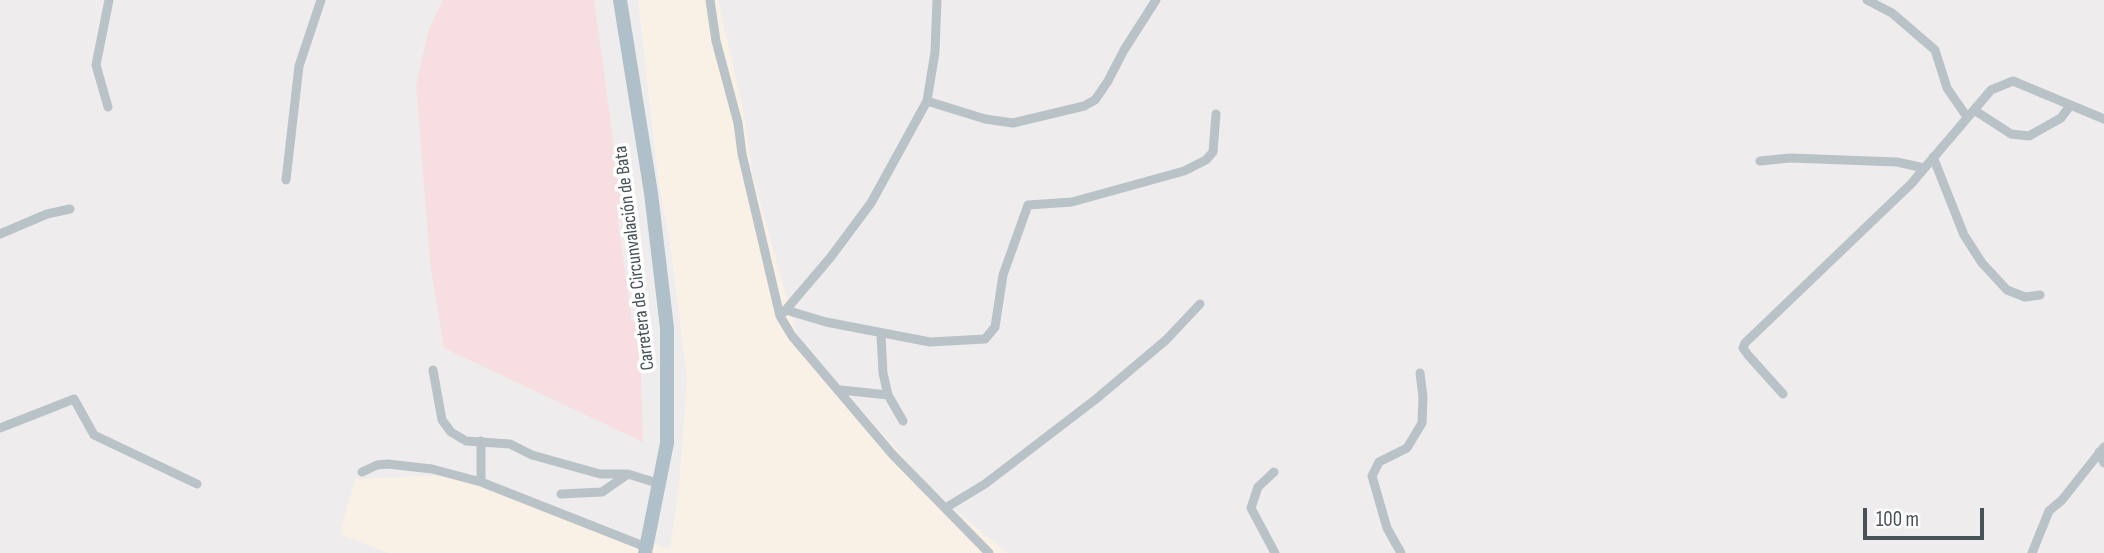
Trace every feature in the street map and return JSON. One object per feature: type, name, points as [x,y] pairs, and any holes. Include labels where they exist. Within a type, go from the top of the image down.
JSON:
[{"type":"main road","name":"Carretera de Circunvalación de Bata","points":[[620,0],[651,193],[667,328],[667,443],[645,550]]},
{"type":"street","points":[[108,107],[96,65],[109,0]]},
{"type":"street","points":[[286,180],[299,66],[321,0]]},
{"type":"street","points":[[710,0],[716,41],[738,123],[742,155],[783,313],[792,336],[841,390],[893,455],[989,553]]},
{"type":"street","points":[[783,313],[830,258],[871,203],[927,101],[935,52],[937,0]]},
{"type":"street","points":[[927,101],[985,119],[1013,123],[1084,106],[1095,100],[1108,81],[1156,0]]},
{"type":"street","points":[[1867,0],[1892,13],[1935,50],[1947,88],[1967,117]]},
{"type":"street","points":[[1783,394],[1748,355],[1743,348],[1745,343],[1855,240],[1924,168],[1991,90],[2012,81],[2069,107],[2104,119]]},
{"type":"street","points":[[1974,110],[2011,134],[2029,136],[2054,123],[2069,107]]},
{"type":"street","points":[[783,313],[881,335],[930,342],[985,339],[995,327],[1003,275],[1028,205],[1072,201],[1184,171],[1206,160],[1213,152],[1216,114]]},
{"type":"street","points":[[1933,157],[1964,235],[1982,263],[2007,290],[2025,297],[2040,295]]},
{"type":"street","points":[[1760,161],[1790,158],[1897,162],[1924,168]]},
{"type":"street","points":[[0,234],[47,214],[70,209]]},
{"type":"street","points":[[947,508],[985,484],[1096,400],[1166,340],[1200,304]]},
{"type":"street","points":[[881,335],[883,373],[888,395],[903,421]]},
{"type":"street","points":[[433,370],[442,421],[450,432],[466,440],[510,444],[531,455],[600,474],[628,474],[660,484]]},
{"type":"street","points":[[1401,553],[1387,528],[1372,475],[1379,462],[1407,448],[1418,431],[1423,414],[1420,373]]},
{"type":"street","points":[[841,390],[888,395]]},
{"type":"street","points":[[0,428],[74,399],[94,435],[197,484]]},
{"type":"street","points":[[481,442],[481,482]]},
{"type":"street","points":[[2101,449],[2104,463]]},
{"type":"street","points":[[2032,553],[2049,512],[2062,500],[2101,449]]},
{"type":"street","points":[[362,472],[377,465],[401,464],[481,482],[645,550]]},
{"type":"street","points":[[1274,472],[1258,487],[1251,508],[1275,553]]},
{"type":"street","points":[[561,494],[602,492],[628,474]]},
{"type":"shaded area","points":[[443,0],[594,0],[623,213],[617,214],[632,321],[639,320],[643,442],[444,348],[431,271],[416,86],[429,29]]},
{"type":"shaded area","points":[[638,0],[718,0],[745,119],[752,173],[798,339],[938,496],[1007,553],[388,553],[340,534],[355,479],[450,475],[670,549],[679,486],[687,378],[669,236],[659,186]]}]
